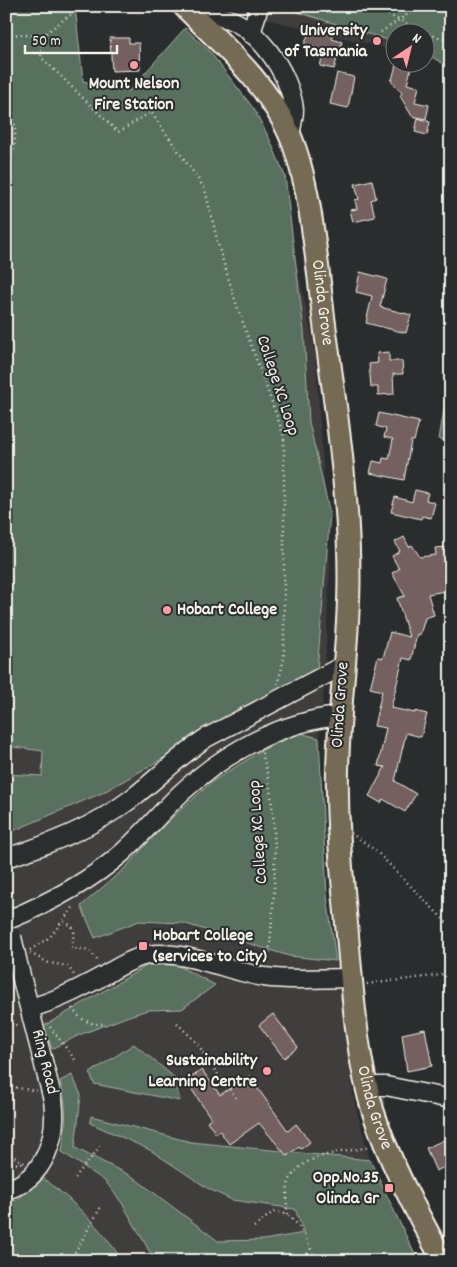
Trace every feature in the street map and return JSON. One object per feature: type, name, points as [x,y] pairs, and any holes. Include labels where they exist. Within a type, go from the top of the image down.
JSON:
[{"type":"main road","name":"Olinda Grove","points":[[189,11],[262,90],[274,106],[290,136],[304,189],[312,236],[344,488],[349,582],[340,716],[338,822],[352,982],[367,1086],[384,1143],[402,1183],[443,1261]]},
{"type":"street","points":[[252,34],[259,6]]},
{"type":"street","name":"Olinda Grove","points":[[189,11],[217,16],[252,34],[266,48],[285,78],[294,110],[290,136]]},
{"type":"street","points":[[6,858],[90,826],[131,799],[190,749],[206,738],[344,664]]},
{"type":"street","points":[[9,924],[70,890],[123,852],[198,778],[258,741],[305,721],[340,716]]},
{"type":"street","name":"Ring Road","points":[[6,1190],[29,1177],[43,1162],[52,1141],[56,1120],[52,1093],[29,1027],[30,1008],[9,924]]},
{"type":"street","points":[[30,1008],[65,996],[134,959],[158,953],[182,956],[220,968],[266,977],[352,982]]},
{"type":"street","points":[[367,1086],[386,1086],[451,1099]]},
{"type":"path","points":[[6,34],[42,36],[82,6]]},
{"type":"path","points":[[370,6],[398,21],[433,36],[451,40]]},
{"type":"path","points":[[381,32],[420,6]]},
{"type":"path","name":"College XC Loop","points":[[42,36],[41,57],[118,132],[151,112],[205,190],[219,248],[237,306],[284,436],[284,658],[272,704]]},
{"type":"path","points":[[6,90],[16,119],[14,154],[6,174]]},
{"type":"path","points":[[6,344],[9,362],[6,370]]},
{"type":"path","name":"College XC Loop","points":[[258,741],[270,779],[275,888],[266,977]]},
{"type":"path","points":[[338,822],[374,850],[451,927]]},
{"type":"path","points":[[27,952],[44,942],[64,922],[76,902],[70,890]]},
{"type":"path","points":[[64,922],[72,926],[74,932],[72,948],[93,952],[106,974]]},
{"type":"path","points":[[38,957],[49,963],[64,965]]},
{"type":"path","points":[[352,982],[441,974],[451,967]]},
{"type":"path","points":[[6,1021],[29,1027],[45,1021],[76,1061]]},
{"type":"path","points":[[177,1024],[194,1040],[236,1098]]},
{"type":"path","points":[[6,1086],[52,1093]]},
{"type":"path","points":[[287,1214],[288,1184],[298,1167],[315,1159],[384,1143]]},
{"type":"path","points":[[75,1178],[82,1167],[94,1157],[100,1145]]},
{"type":"path","points":[[6,1152],[24,1163]]},
{"type":"path","points":[[70,1261],[102,1205]]},
{"type":"path","points":[[254,1226],[273,1212],[287,1214],[296,1224],[316,1261]]},
{"type":"shaded area","name":"University of Tasmania","points":[[233,6],[451,6],[451,65],[434,60],[434,22],[384,22],[384,48],[238,12]]},
{"type":"shaded area","name":"Hobart College","points":[[6,23],[76,113],[279,178],[315,352],[330,563],[324,689],[319,738],[327,896],[354,1101],[370,1160],[418,1261],[6,1261]]},
{"type":"green space","points":[[6,6],[75,6],[83,81],[129,91],[185,28],[210,52],[254,109],[270,140],[285,176],[304,331],[309,422],[330,514],[317,671],[102,793],[6,834],[6,774],[42,776],[43,751],[6,746]]},
{"type":"green space","points":[[278,6],[451,6],[451,69],[434,58],[434,22],[384,22],[384,39]]},
{"type":"green space","points":[[451,368],[451,443],[439,439]]},
{"type":"green space","points":[[300,733],[319,738],[327,896],[336,961],[289,956],[183,923],[139,921],[95,938],[81,906],[125,868],[166,823],[213,781],[266,748]]},
{"type":"green space","points":[[148,965],[177,965],[215,985],[182,1009],[148,1010],[79,1035],[52,1049],[44,1026]]},
{"type":"green space","points":[[134,1044],[174,1077],[180,1101],[94,1084],[90,1073]]},
{"type":"green space","points":[[72,1075],[81,1095],[75,1148],[133,1177],[218,1241],[263,1240],[304,1233],[295,1209],[232,1200],[209,1189],[150,1150],[90,1123],[91,1116],[191,1142],[370,1160],[418,1261],[155,1261],[122,1203],[105,1181],[62,1152],[65,1116],[60,1081]]},
{"type":"green space","points":[[43,1178],[65,1195],[86,1216],[115,1249],[122,1261],[6,1261],[6,1202],[17,1200]]},
{"type":"building","points":[[310,29],[333,35],[332,39],[342,42],[334,69],[320,66],[324,51],[304,46]]},
{"type":"building","points":[[110,38],[129,38],[129,43],[139,43],[140,70],[112,71]]},
{"type":"building","points":[[394,72],[410,72],[407,84],[419,87],[415,102],[429,105],[426,119],[412,116],[400,96],[402,93],[390,79],[392,80]]},
{"type":"building","points":[[337,73],[354,77],[348,108],[330,104]]},
{"type":"building","points":[[418,118],[430,122],[427,135],[415,132]]},
{"type":"building","points":[[372,180],[376,198],[371,200],[375,217],[353,222],[350,210],[357,209],[355,200],[359,199],[355,184]]},
{"type":"building","points":[[360,272],[387,279],[380,307],[411,315],[406,333],[366,323],[372,296],[356,292]]},
{"type":"building","points":[[389,352],[389,361],[402,361],[403,374],[393,374],[394,394],[378,395],[378,387],[371,387],[369,364],[378,363],[377,353]]},
{"type":"building","points":[[379,413],[419,422],[414,441],[411,441],[404,480],[370,473],[373,461],[382,463],[383,458],[389,459],[393,439],[384,437],[386,429],[376,426]]},
{"type":"building","points":[[415,490],[428,493],[426,500],[435,503],[431,518],[422,516],[421,519],[391,512],[395,497],[412,502]]},
{"type":"building","points":[[404,537],[409,547],[412,545],[420,557],[436,555],[435,548],[447,547],[451,572],[451,590],[428,594],[434,615],[425,618],[420,635],[417,634],[411,660],[403,658],[391,708],[427,714],[421,737],[406,733],[395,781],[416,794],[405,812],[383,799],[381,803],[369,796],[385,767],[378,766],[386,728],[374,726],[382,691],[370,688],[378,657],[383,658],[390,632],[409,637],[397,598],[405,596],[392,573],[399,569],[392,556],[400,551],[395,542]]},
{"type":"building","points":[[273,1014],[298,1047],[284,1058],[259,1025]]},
{"type":"building","points":[[425,1029],[432,1066],[407,1071],[402,1034]]},
{"type":"building","points":[[202,1070],[220,1095],[249,1076],[288,1131],[296,1124],[310,1142],[287,1156],[259,1123],[229,1144],[220,1131],[216,1134],[207,1121],[211,1118],[186,1081]]},
{"type":"building","points":[[451,1137],[451,1164],[436,1171],[426,1148]]},
{"type":"place","name":"University of Tasmania","points":[[377,41]]},
{"type":"place","name":"Mount Nelson Fire Station","points":[[134,65]]},
{"type":"place","name":"Hobart College","points":[[167,610]]},
{"type":"place","name":"Hobart College (services to City)","points":[[143,946]]},
{"type":"place","name":"Sustainability Learning Centre","points":[[267,1071]]},
{"type":"place","name":"Opp.No.35 Olinda Gr","points":[[389,1188]]}]
